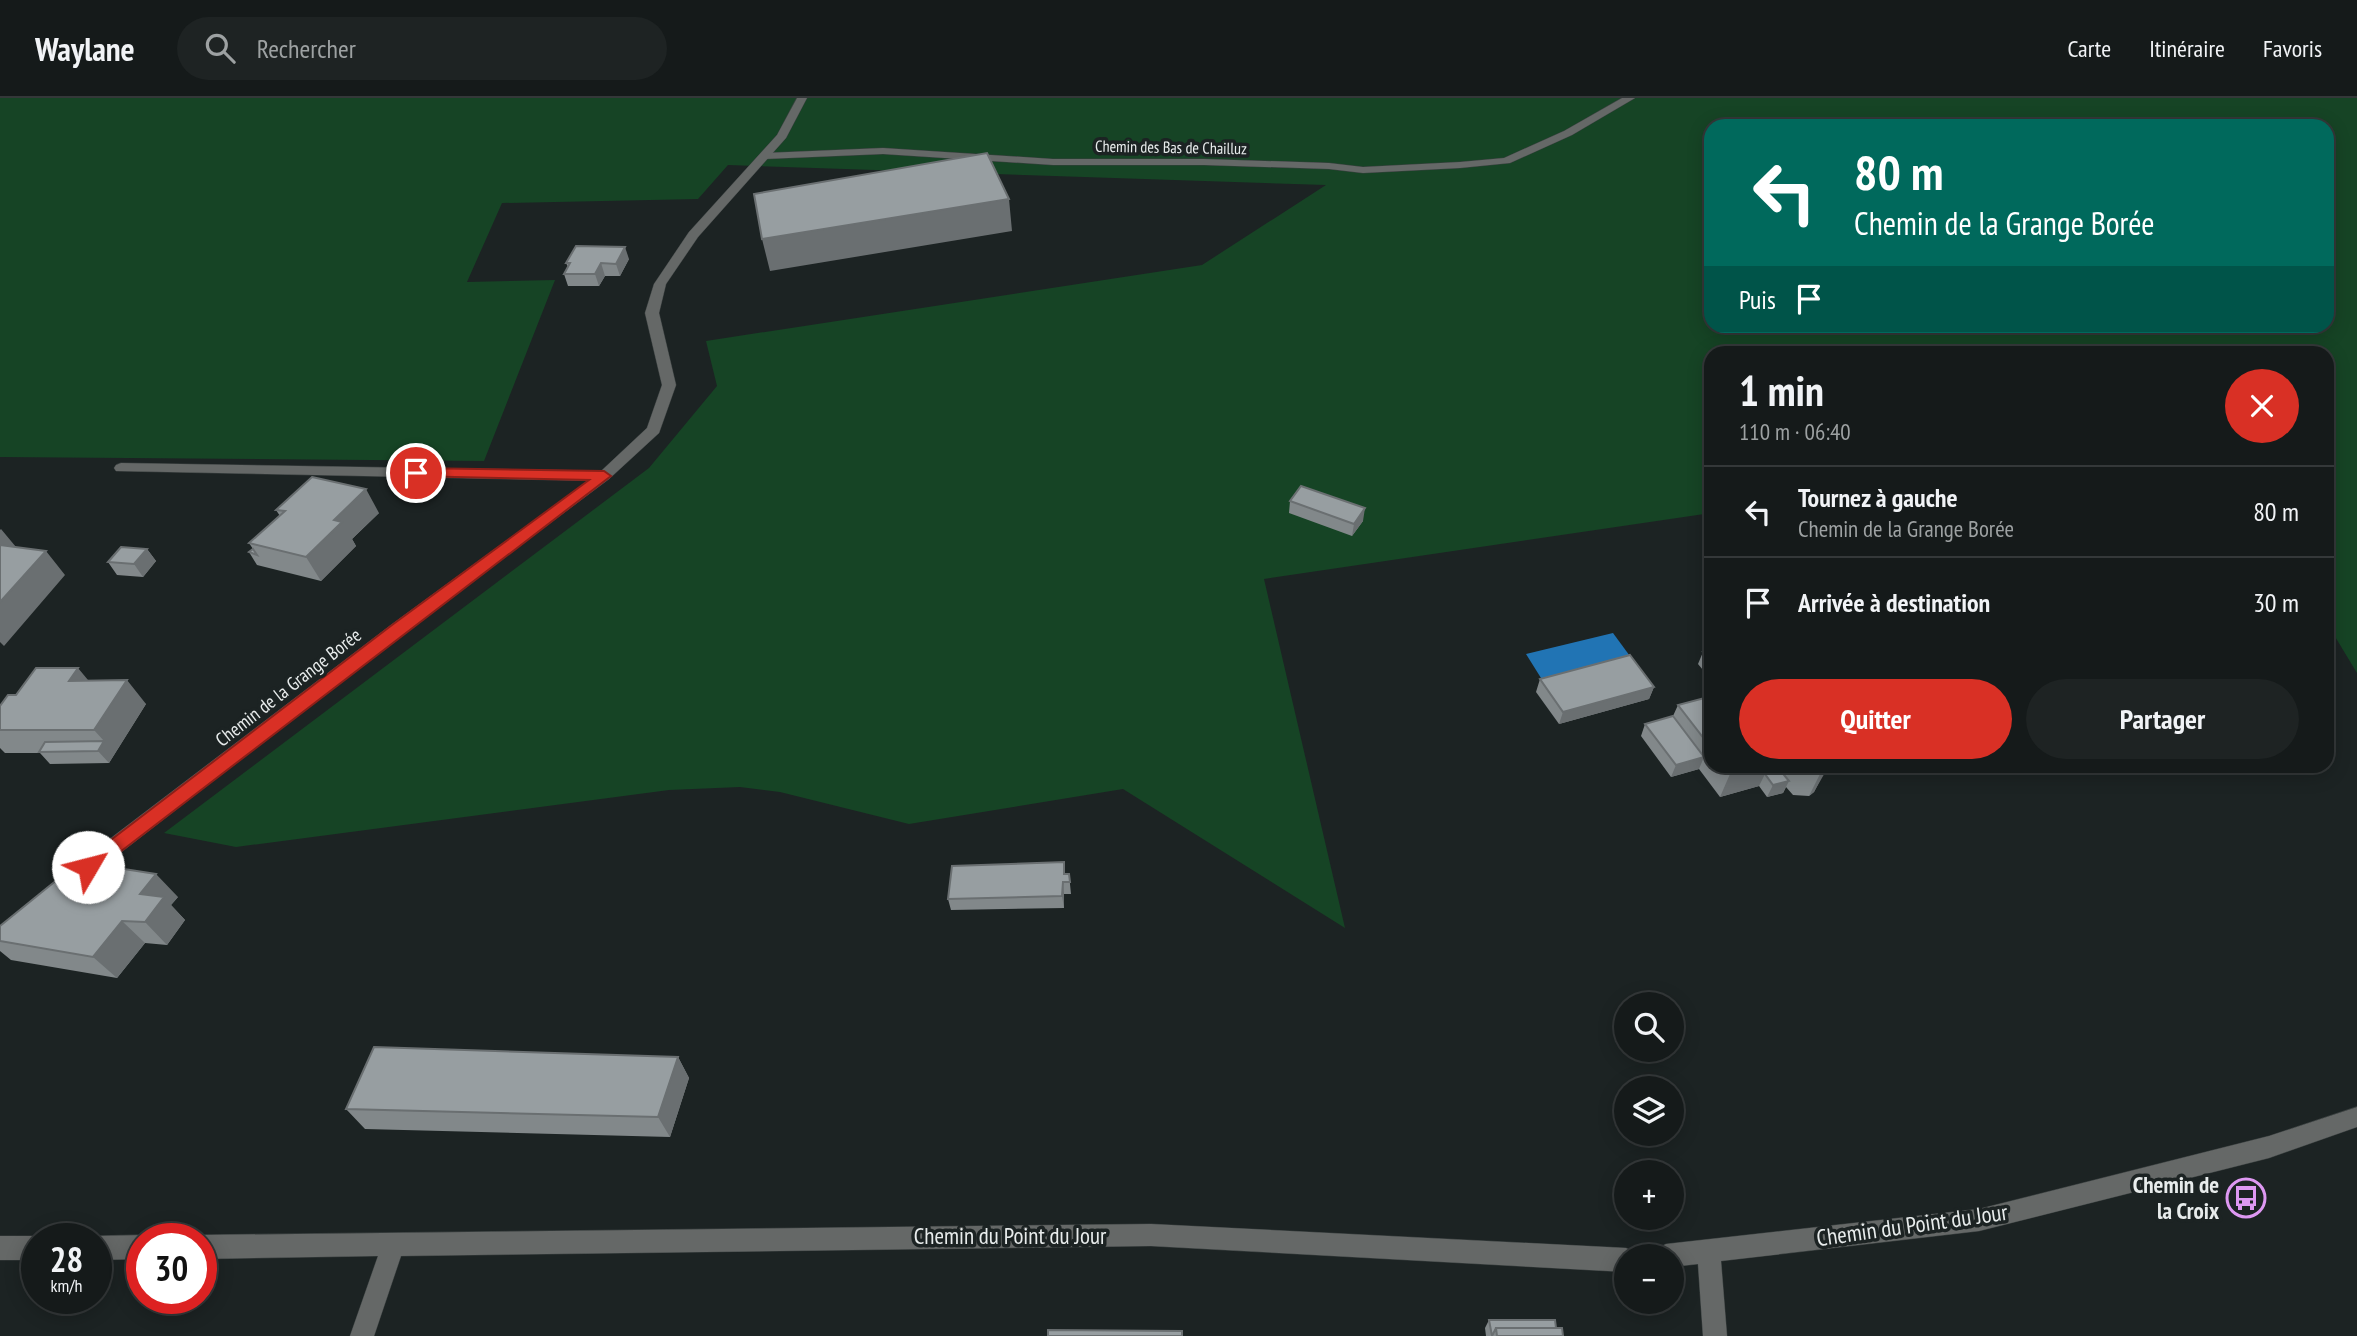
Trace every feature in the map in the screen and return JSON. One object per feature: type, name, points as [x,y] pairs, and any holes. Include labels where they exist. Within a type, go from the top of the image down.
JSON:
[{"type":"street","points":[[765,156],[782,136],[802,98]]},
{"type":"street","name":"Chemin des Bas de Chailluz","points":[[765,156],[883,151],[1054,162],[1204,162],[1329,166],[1363,170],[1460,165],[1506,161],[1568,133],[1630,98]]},
{"type":"street","name":"Chemin de la Grange Borée","points":[[55,892],[397,629],[604,476],[654,430],[670,385],[652,313],[660,284],[693,235],[765,156]]},
{"type":"street","points":[[121,468],[604,476]]},
{"type":"street","name":"Chemin du Point du Jour","points":[[1684,1254],[1979,1220],[2269,1147],[2357,1117]]},
{"type":"street","name":"Chemin du Point du Jour","points":[[217,1247],[1151,1235],[1614,1260]]},
{"type":"street","points":[[362,1336],[394,1244]]},
{"type":"street","points":[[0,1248],[21,1248]]},
{"type":"street","points":[[1709,1251],[1715,1336]]},
{"type":"green space","points":[[0,98],[2357,98],[2357,673],[2334,635],[2334,346],[1704,346],[1704,514],[1264,579],[1345,928],[1123,789],[909,824],[780,792],[740,787],[669,790],[236,847],[164,833],[649,468],[717,386],[706,341],[1202,265],[1326,185],[728,165],[698,199],[502,203],[467,282],[555,280],[484,461],[0,457]]},
{"type":"water","points":[[1613,633],[1635,663],[1546,686],[1526,654]]},
{"type":"building","points":[[987,153],[1009,199],[762,239],[754,194]]},
{"type":"building","points":[[576,246],[625,247],[616,264],[601,263],[595,274],[564,274],[570,263],[566,263]]},
{"type":"building","points":[[312,477],[366,489],[334,520],[342,522],[306,557],[249,543],[285,511],[276,510]]},
{"type":"building","points":[[1301,486],[1365,508],[1354,524],[1290,501]]},
{"type":"building","points":[[0,545],[46,551],[0,602]]},
{"type":"building","points":[[121,547],[147,549],[134,564],[108,562]]},
{"type":"building","points":[[1630,655],[1654,687],[1563,712],[1540,679]]},
{"type":"building","points":[[36,668],[78,668],[69,681],[127,680],[94,730],[0,730],[0,706],[8,695],[16,695]]},
{"type":"building","points":[[1704,698],[1704,739],[1678,705]]},
{"type":"building","points":[[1673,716],[1704,757],[1676,765],[1645,724]]},
{"type":"building","points":[[104,741],[98,751],[39,752],[45,742]]},
{"type":"building","points":[[1782,773],[1789,781],[1773,785],[1765,774]]},
{"type":"building","points":[[79,862],[156,874],[140,894],[164,897],[145,922],[122,921],[93,957],[0,941],[0,926]]},
{"type":"building","points":[[1064,862],[1064,874],[1069,874],[1070,882],[1063,882],[1062,896],[948,899],[952,866]]},
{"type":"building","points":[[374,1047],[678,1057],[658,1117],[346,1109]]},
{"type":"building","points":[[1489,1320],[1555,1320],[1556,1328],[1496,1328],[1492,1336]]},
{"type":"building","points":[[1496,1328],[1562,1328],[1563,1336],[1497,1336]]},
{"type":"building","points":[[1048,1330],[1182,1331],[1182,1336],[1048,1336]]},
{"type":"place","name":"Chemin de la Croix","points":[[2246,1198]]},
{"type":"route","points":[[88,867],[397,629],[604,476],[416,473]]}]
